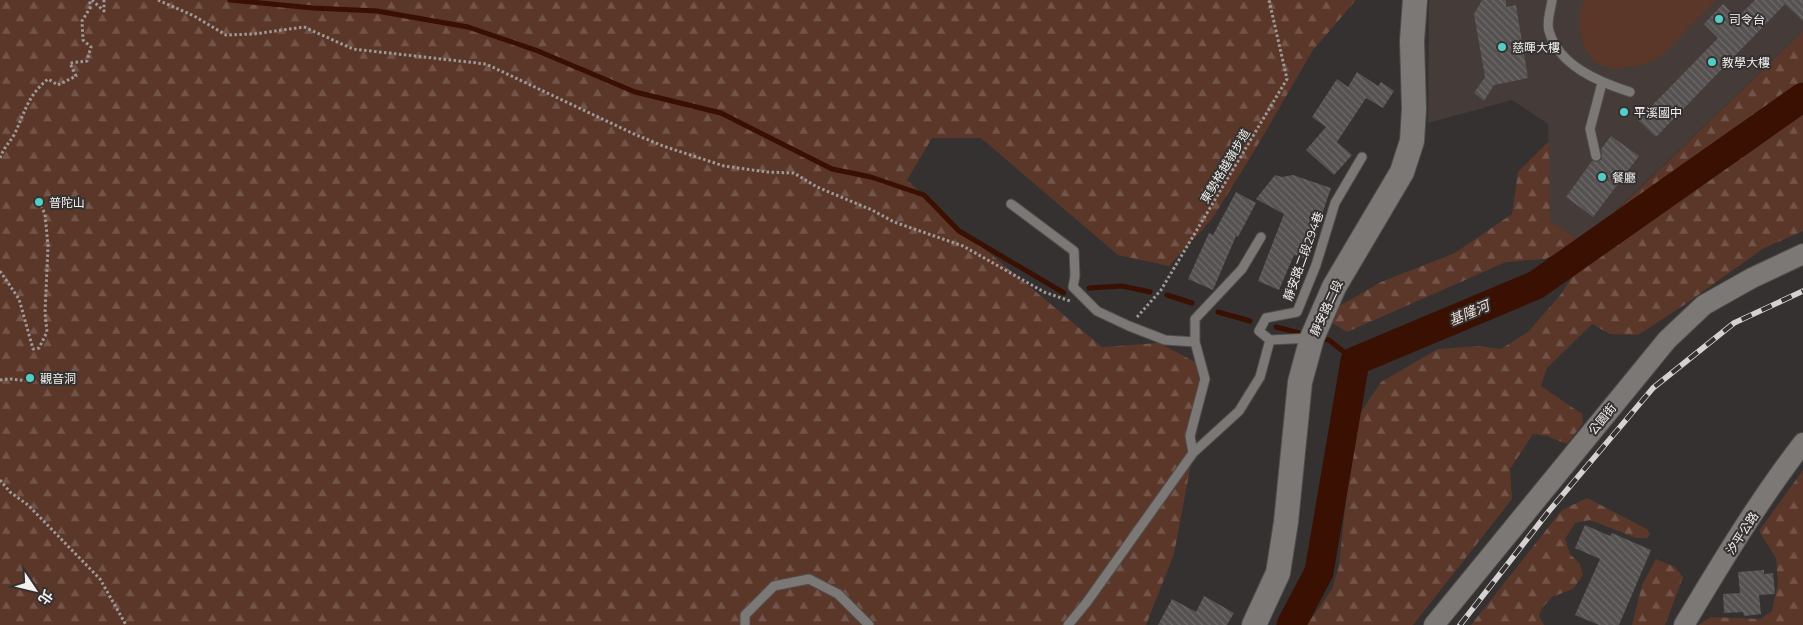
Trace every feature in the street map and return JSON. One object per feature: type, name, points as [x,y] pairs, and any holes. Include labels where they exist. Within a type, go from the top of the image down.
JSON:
[{"type":"main road","name":"靜安路二段","points":[[1254,625],[1278,573],[1286,522],[1300,382],[1315,332],[1334,287],[1402,172],[1412,141],[1414,109],[1412,41],[1415,0]]},
{"type":"street","name":"公園街","points":[[1434,625],[1667,340],[1704,305],[1752,278],[1803,254]]},
{"type":"street","name":"汐平公路","points":[[1684,625],[1718,569],[1787,464],[1803,443]]},
{"type":"lane","points":[[1552,0],[1548,29],[1556,48],[1570,62],[1602,83],[1630,92]]},
{"type":"lane","points":[[1596,156],[1590,129],[1602,83]]},
{"type":"lane","name":"靜安路二段294巷","points":[[1270,340],[1259,331],[1262,325],[1266,318],[1296,312],[1316,265],[1335,203],[1362,157]]},
{"type":"lane","points":[[1012,204],[1074,251],[1075,276],[1073,287],[1097,311],[1128,326],[1165,340],[1194,342]]},
{"type":"lane","points":[[1193,453],[1190,436],[1205,379],[1194,342],[1195,318],[1242,269],[1261,238]]},
{"type":"lane","points":[[1068,625],[1193,453],[1239,411],[1260,377],[1270,340],[1315,332]]},
{"type":"lane","points":[[745,625],[745,615],[774,586],[809,579],[838,594],[869,625]]},
{"type":"path","points":[[91,0],[104,11],[104,0]]},
{"type":"path","points":[[0,158],[2,151],[14,136],[25,108],[37,88],[48,79],[58,85],[76,76],[70,63],[87,61],[91,47],[83,40],[82,22],[90,8],[91,0]]},
{"type":"path","points":[[158,0],[194,16],[226,35],[254,34],[304,27],[353,49],[486,64],[663,146],[724,166],[794,173],[817,187],[864,206],[894,222],[963,246],[1044,292],[1097,311]]},
{"type":"path","name":"東勢格越嶺步道","points":[[1128,326],[1161,290],[1287,79],[1269,0]]},
{"type":"path","points":[[0,271],[19,299],[33,349],[39,348],[47,332],[44,313],[48,246],[45,214],[39,202]]},
{"type":"path","points":[[0,380],[10,378],[28,380]]},
{"type":"path","points":[[0,480],[10,492],[28,505],[100,579],[126,625]]},
{"type":"shaded area","name":"平溪國中","points":[[1429,0],[1803,0],[1803,31],[1582,243],[1550,220],[1548,124],[1512,100],[1428,123]]},
{"type":"green space","points":[[0,0],[1356,0],[1313,50],[1212,219],[1169,266],[1118,255],[981,138],[932,138],[907,180],[944,215],[1102,347],[1159,343],[1197,363],[1202,404],[1174,554],[1146,625],[0,625]]},
{"type":"green space","points":[[1585,0],[1716,0],[1659,58],[1645,64],[1615,69],[1595,63],[1583,45],[1580,32],[1580,8]]},
{"type":"green space","points":[[1803,31],[1803,231],[1764,248],[1638,335],[1610,334],[1592,324],[1547,368],[1541,386],[1582,414],[1583,423],[1567,444],[1547,436],[1533,434],[1510,469],[1512,499],[1413,625],[1307,625],[1332,589],[1339,566],[1351,454],[1359,415],[1381,382],[1438,349],[1479,346],[1501,349],[1528,332],[1562,293],[1579,266],[1560,252],[1545,259],[1506,262],[1347,332],[1331,322],[1336,308],[1381,282],[1455,253],[1512,214],[1518,172],[1549,141],[1550,220],[1583,243]]},
{"type":"green space","points":[[1803,470],[1803,625],[1698,625],[1711,617],[1760,619],[1772,611],[1778,583],[1776,558],[1759,531]]},
{"type":"green space","points":[[1587,498],[1647,529],[1650,534],[1647,538],[1636,538],[1590,520],[1575,523],[1565,539],[1570,554],[1580,564],[1583,575],[1573,589],[1552,597],[1542,608],[1539,616],[1544,625],[1471,625],[1562,510]]},
{"type":"green space","points":[[1656,559],[1675,567],[1683,577],[1665,625],[1632,625],[1642,585]]},
{"type":"building","name":"慈暉大樓","points":[[1482,0],[1506,0],[1506,7],[1516,5],[1528,78],[1494,85],[1484,101],[1474,93],[1485,77],[1474,14]]},
{"type":"building","name":"教學大樓","points":[[1755,0],[1803,0],[1803,21],[1785,4],[1656,137],[1638,120],[1718,38],[1704,24],[1723,4],[1737,18]]},
{"type":"building","points":[[1357,72],[1378,86],[1381,82],[1394,91],[1383,108],[1366,98],[1337,142],[1352,155],[1334,175],[1306,150],[1326,127],[1312,117],[1337,79],[1348,87]]},
{"type":"building","name":"餐廳","points":[[1611,136],[1639,156],[1593,217],[1566,197],[1592,161],[1597,162],[1601,160],[1601,149]]},
{"type":"building","points":[[1275,175],[1282,177],[1293,175],[1331,188],[1307,259],[1294,255],[1279,290],[1258,281],[1284,214],[1256,199]]},
{"type":"building","points":[[1236,192],[1256,203],[1238,237],[1236,236],[1213,290],[1188,279],[1209,233],[1213,235]]},
{"type":"building","points":[[1585,525],[1610,536],[1612,533],[1651,550],[1619,625],[1599,625],[1575,615],[1600,559],[1575,548]]},
{"type":"building","points":[[1764,570],[1764,574],[1773,573],[1775,594],[1759,595],[1761,614],[1744,616],[1743,612],[1724,613],[1723,594],[1740,593],[1738,572]]},
{"type":"building","points":[[1204,596],[1234,613],[1227,625],[1158,625],[1172,599],[1196,612]]},
{"type":"waterway","points":[[230,0],[313,8],[377,11],[468,27],[538,51],[635,92],[721,113],[832,169],[871,177],[924,195],[959,231],[1064,293]]},
{"type":"waterway","name":"基隆河","points":[[1291,625],[1319,572],[1355,361],[1536,285],[1803,97]]},
{"type":"waterway","points":[[1089,288],[1122,286],[1150,292]]},
{"type":"waterway","points":[[1167,295],[1192,303]]},
{"type":"waterway","points":[[1218,312],[1250,321]]},
{"type":"waterway","points":[[1276,327],[1307,335]]},
{"type":"waterway","points":[[1320,338],[1329,340],[1355,361]]},
{"type":"railway","points":[[1460,625],[1549,511],[1653,388],[1734,323],[1803,291]]},
{"type":"place","name":"司令台","points":[[1719,19]]},
{"type":"place","name":"慈暉大樓","points":[[1502,47]]},
{"type":"place","name":"教學大樓","points":[[1712,62]]},
{"type":"place","name":"平溪國中","points":[[1624,112]]},
{"type":"place","name":"餐廳","points":[[1602,177]]},
{"type":"place","name":"普陀山","points":[[39,202]]},
{"type":"place","name":"觀音洞","points":[[30,378]]}]
